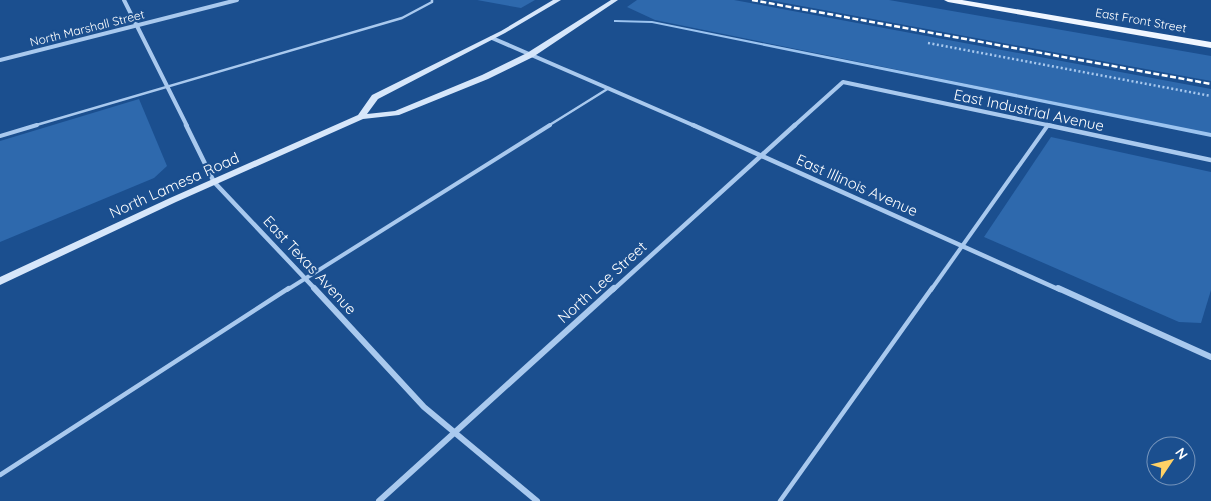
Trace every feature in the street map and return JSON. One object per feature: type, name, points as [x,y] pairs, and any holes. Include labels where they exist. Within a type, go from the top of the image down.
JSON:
[{"type":"main road","points":[[361,117],[375,97],[492,38],[558,0]]},
{"type":"main road","name":"North Lamesa Road","points":[[0,280],[361,117],[396,113],[530,56],[615,0]]},
{"type":"main road","name":"East Front Street","points":[[948,0],[1211,45]]},
{"type":"street","name":"East Texas Avenue","points":[[124,0],[214,182],[424,407],[536,501]]},
{"type":"street","name":"North Marshall Street","points":[[0,60],[237,0]]},
{"type":"street","name":"East Illinois Avenue","points":[[492,38],[530,56],[609,88],[1211,357]]},
{"type":"street","name":"East Industrial Avenue","points":[[842,82],[1211,160]]},
{"type":"street","name":"North Lee Street","points":[[379,501],[842,82]]},
{"type":"lane","points":[[0,136],[402,18],[432,2],[432,0]]},
{"type":"lane","points":[[0,475],[305,278],[609,88]]},
{"type":"lane","points":[[780,501],[1048,125]]},
{"type":"path","points":[[928,43],[1211,96]]},
{"type":"shaded area","points":[[477,0],[535,0],[521,8]]},
{"type":"shaded area","points":[[637,0],[734,0],[1211,89],[1211,134],[655,20],[627,7]]},
{"type":"shaded area","points":[[769,0],[889,0],[1211,56],[1211,81]]},
{"type":"shaded area","points":[[139,99],[167,166],[154,178],[0,242],[0,141]]},
{"type":"shaded area","points":[[1051,137],[1211,172],[1211,290],[1201,323],[1179,322],[984,237]]},
{"type":"waterway","points":[[616,21],[652,22],[1211,135]]},
{"type":"railway","points":[[752,0],[1211,84]]}]
